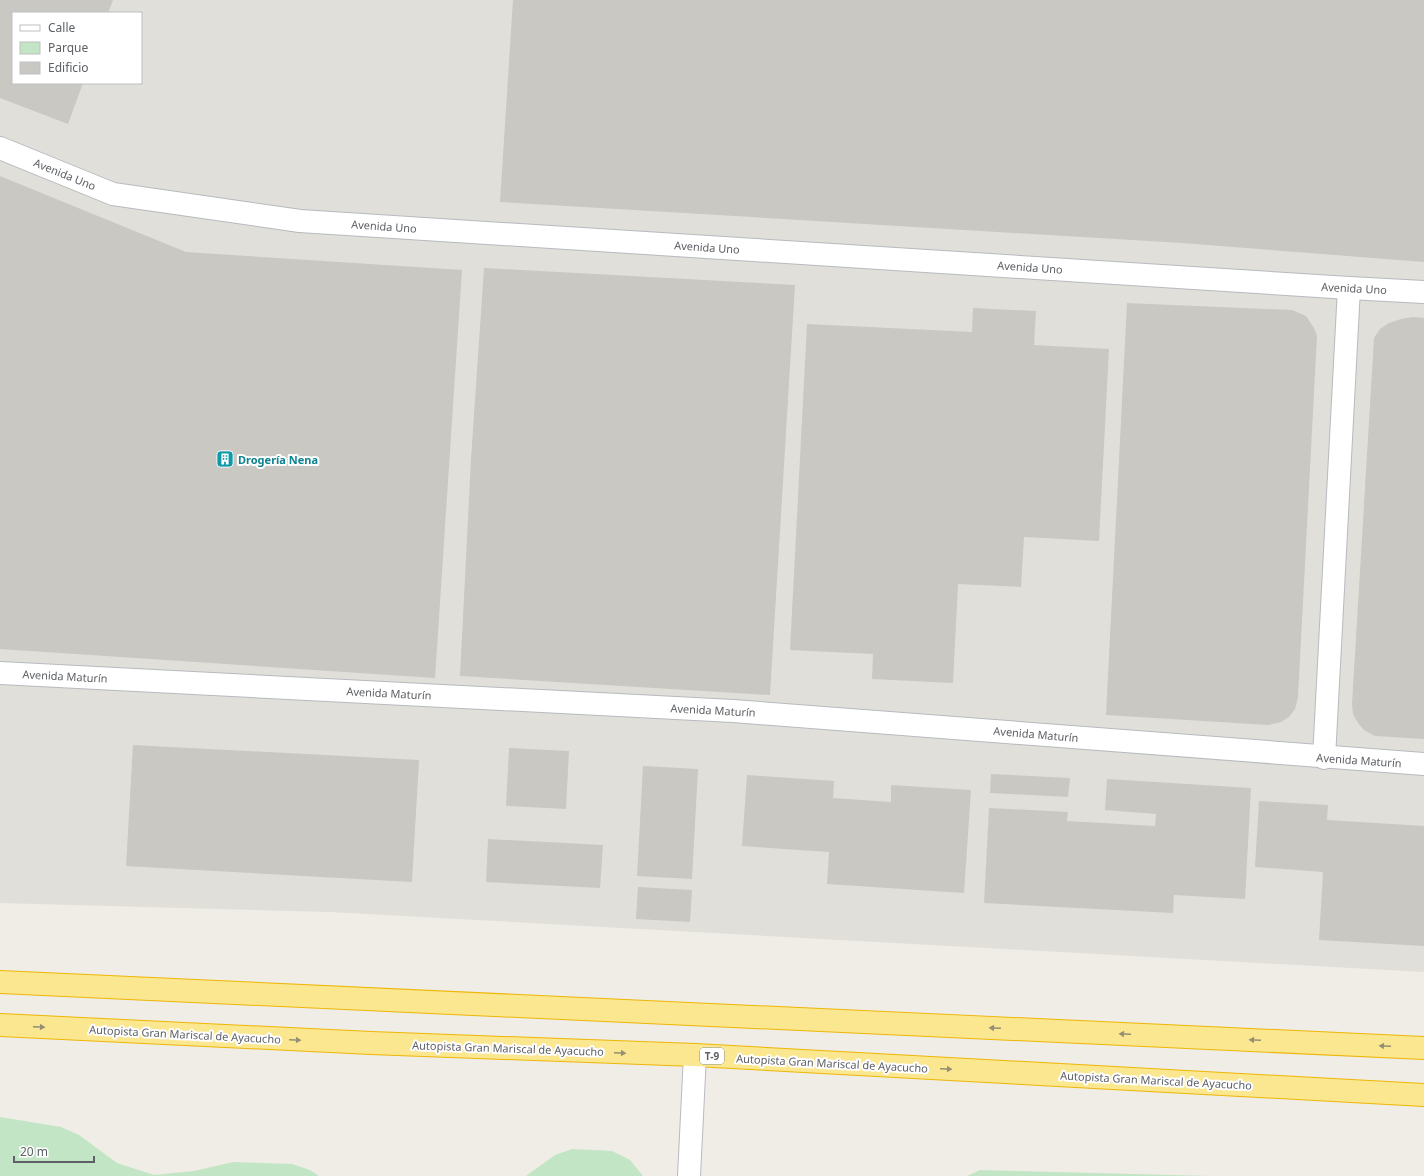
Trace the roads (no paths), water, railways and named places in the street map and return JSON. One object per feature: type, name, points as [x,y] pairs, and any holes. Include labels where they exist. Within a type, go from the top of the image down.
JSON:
[{"type":"highway","points":[[0,982],[1424,1048]]},
{"type":"highway","name":"Autopista Gran Mariscal de Ayacucho","points":[[0,1025],[371,1043],[695,1055],[1424,1095]]},
{"type":"street","name":"Avenida Uno","points":[[0,148],[113,194],[300,221],[1424,292]]},
{"type":"street","points":[[1324,758],[1349,288]]},
{"type":"street","name":"Avenida Maturín","points":[[0,673],[733,711],[1026,733],[1324,758],[1424,764]]},
{"type":"street","points":[[689,1176],[695,1055]]},
{"type":"place","name":"Drogería Nena","points":[[225,459]]}]
